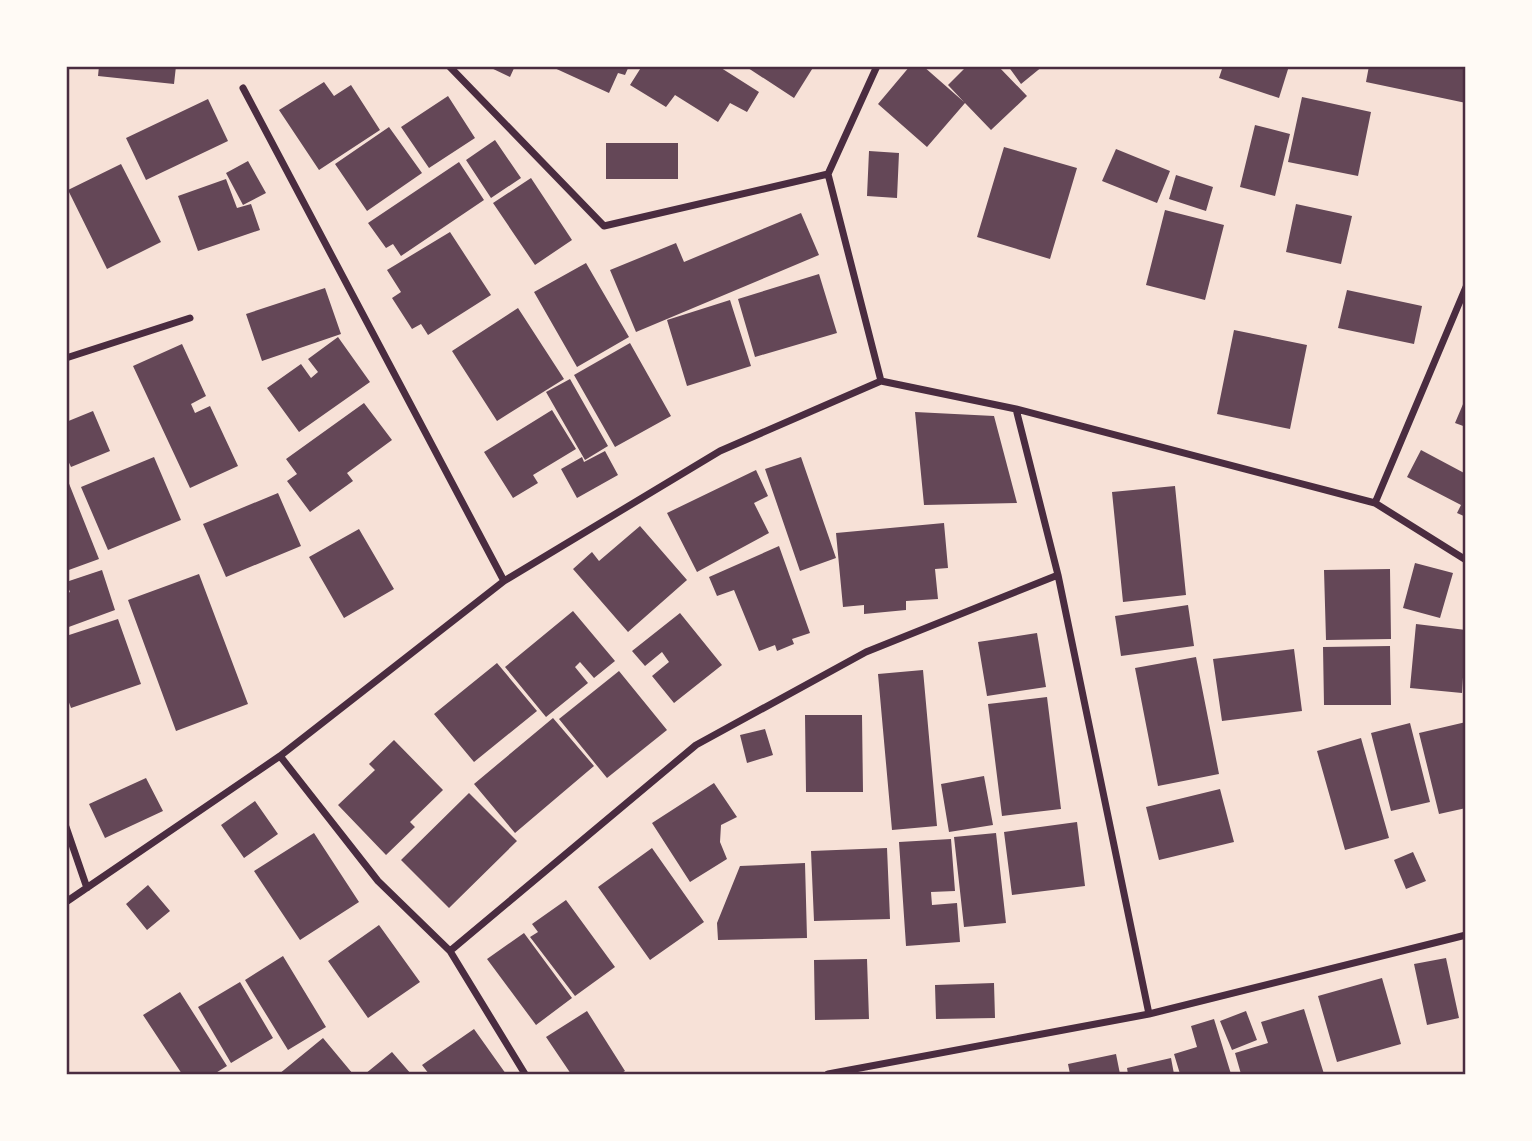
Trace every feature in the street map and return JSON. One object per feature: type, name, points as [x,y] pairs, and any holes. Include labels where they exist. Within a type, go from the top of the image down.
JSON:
[{"type":"street","points":[[449,66],[604,226],[828,174]]},
{"type":"street","points":[[877,66],[828,174],[881,381]]},
{"type":"street","points":[[243,88],[504,581]]},
{"type":"street","points":[[1375,503],[1465,287]]},
{"type":"street","points":[[66,358],[190,318]]},
{"type":"street","points":[[66,902],[280,756],[504,581],[720,451],[881,381],[1016,409],[1375,503],[1465,560]]},
{"type":"street","points":[[1016,409],[1058,575],[1149,1014]]},
{"type":"street","points":[[450,951],[696,745],[866,652],[1058,575]]},
{"type":"street","points":[[280,756],[378,881],[450,951],[525,1074]]},
{"type":"street","points":[[66,827],[87,888]]},
{"type":"street","points":[[828,1074],[1149,1014],[1465,935]]},
{"type":"building","points":[[99,66],[176,66],[174,84],[98,76]]},
{"type":"building","points":[[487,66],[515,66],[510,77]]},
{"type":"building","points":[[550,66],[629,66],[625,75],[618,73],[609,93]]},
{"type":"building","points":[[642,66],[718,66],[759,92],[747,112],[730,103],[718,122],[675,95],[666,107],[630,85]]},
{"type":"building","points":[[745,66],[814,66],[794,98]]},
{"type":"building","points":[[910,66],[923,66],[964,102],[948,85],[967,66],[998,66],[1027,96],[991,130],[965,103],[927,147],[878,104]]},
{"type":"building","points":[[1008,66],[1043,66],[1021,84]]},
{"type":"building","points":[[1223,66],[1289,66],[1279,98],[1219,78]]},
{"type":"building","points":[[1369,66],[1466,66],[1466,103],[1366,82]]},
{"type":"building","points":[[324,82],[334,96],[351,85],[380,130],[319,170],[279,110]]},
{"type":"building","points":[[448,96],[475,138],[429,168],[401,127]]},
{"type":"building","points":[[1302,97],[1371,112],[1358,176],[1288,162]]},
{"type":"building","points":[[208,99],[228,141],[146,180],[126,138]]},
{"type":"building","points":[[1255,125],[1290,134],[1275,196],[1240,187]]},
{"type":"building","points":[[389,127],[422,173],[367,211],[335,164]]},
{"type":"building","points":[[495,140],[521,178],[491,198],[466,160]]},
{"type":"building","points":[[606,143],[678,143],[678,179],[606,179]]},
{"type":"building","points":[[1004,147],[1077,168],[1050,259],[977,237]]},
{"type":"building","points":[[1116,149],[1170,171],[1157,203],[1102,181]]},
{"type":"building","points":[[869,151],[899,153],[897,198],[867,196]]},
{"type":"building","points":[[248,161],[266,193],[243,205],[226,173]]},
{"type":"building","points":[[459,162],[484,200],[401,256],[393,244],[386,248],[368,223]]},
{"type":"building","points":[[121,164],[161,242],[107,269],[68,190]]},
{"type":"building","points":[[1176,175],[1213,187],[1206,211],[1169,199]]},
{"type":"building","points":[[531,178],[572,240],[535,265],[493,203]]},
{"type":"building","points":[[226,179],[237,208],[251,204],[260,230],[198,251],[178,196]]},
{"type":"building","points":[[1296,204],[1352,216],[1341,264],[1286,252]]},
{"type":"building","points":[[1165,210],[1224,225],[1205,300],[1146,285]]},
{"type":"building","points":[[801,213],[819,255],[636,332],[610,270],[676,243],[684,262]]},
{"type":"building","points":[[450,232],[491,295],[428,335],[421,324],[412,329],[392,298],[401,292],[387,270]]},
{"type":"building","points":[[586,263],[629,337],[577,367],[534,292]]},
{"type":"building","points":[[819,274],[837,333],[755,357],[738,299]]},
{"type":"building","points":[[325,288],[341,334],[262,361],[246,314]]},
{"type":"building","points":[[1347,290],[1422,306],[1414,344],[1338,328]]},
{"type":"building","points":[[730,300],[751,366],[687,386],[667,320]]},
{"type":"building","points":[[518,308],[564,379],[497,421],[452,351]]},
{"type":"building","points":[[1234,330],[1307,345],[1290,429],[1217,414]]},
{"type":"building","points":[[338,337],[370,382],[299,432],[267,388],[301,364],[311,378],[318,372],[308,359]]},
{"type":"building","points":[[630,343],[671,416],[615,447],[574,375]]},
{"type":"building","points":[[182,344],[206,396],[191,404],[195,413],[210,406],[238,466],[190,488],[133,366]]},
{"type":"building","points":[[570,379],[608,446],[585,460],[546,392]]},
{"type":"building","points":[[1466,397],[1466,427],[1455,423]]},
{"type":"building","points":[[364,403],[392,440],[347,473],[353,481],[310,512],[287,481],[297,474],[286,459]]},
{"type":"building","points":[[552,410],[576,449],[533,475],[538,483],[513,498],[484,452]]},
{"type":"building","points":[[93,411],[110,451],[71,467],[66,456],[66,422]]},
{"type":"building","points":[[915,412],[994,416],[1017,503],[924,505]]},
{"type":"building","points":[[1421,450],[1466,474],[1466,517],[1457,513],[1461,505],[1407,477]]},
{"type":"building","points":[[605,451],[618,475],[577,498],[561,469],[582,457],[584,462]]},
{"type":"building","points":[[154,457],[181,520],[108,550],[81,487]]},
{"type":"building","points":[[801,457],[836,558],[800,571],[765,469]]},
{"type":"building","points":[[756,470],[768,496],[754,503],[769,533],[697,572],[667,513]]},
{"type":"building","points":[[66,476],[99,559],[66,571]]},
{"type":"building","points":[[1175,486],[1186,595],[1123,602],[1112,492]]},
{"type":"building","points":[[278,493],[301,546],[226,577],[203,524]]},
{"type":"building","points":[[944,523],[948,568],[935,569],[938,599],[906,601],[906,610],[864,614],[864,605],[843,607],[836,533]]},
{"type":"building","points":[[640,526],[687,580],[628,632],[573,569],[592,552],[599,561]]},
{"type":"building","points":[[359,529],[394,589],[344,618],[309,557]]},
{"type":"building","points":[[779,546],[810,633],[792,639],[794,644],[777,651],[775,645],[759,651],[734,590],[717,596],[709,577]]},
{"type":"building","points":[[1415,563],[1453,573],[1440,618],[1403,608]]},
{"type":"building","points":[[1390,569],[1391,639],[1326,640],[1324,570]]},
{"type":"building","points":[[102,570],[115,610],[66,628],[66,594],[70,592],[66,582]]},
{"type":"building","points":[[199,574],[248,704],[176,731],[128,600]]},
{"type":"building","points":[[1188,605],[1194,646],[1121,656],[1115,616]]},
{"type":"building","points":[[573,611],[615,661],[594,678],[580,662],[575,667],[588,683],[546,717],[505,667]]},
{"type":"building","points":[[680,613],[722,665],[674,703],[652,676],[669,662],[662,652],[645,666],[632,651]]},
{"type":"building","points":[[118,619],[141,684],[71,708],[66,694],[66,636]]},
{"type":"building","points":[[1416,624],[1466,630],[1462,693],[1410,688]]},
{"type":"building","points":[[1037,633],[1046,687],[987,696],[978,642]]},
{"type":"building","points":[[1390,646],[1391,705],[1324,705],[1323,647]]},
{"type":"building","points":[[1294,649],[1302,711],[1222,721],[1213,659]]},
{"type":"building","points":[[1196,657],[1219,774],[1158,786],[1135,668]]},
{"type":"building","points":[[497,663],[537,711],[474,762],[434,714]]},
{"type":"building","points":[[923,670],[937,826],[892,830],[878,674]]},
{"type":"building","points":[[619,671],[667,730],[607,778],[559,719]]},
{"type":"building","points":[[1047,697],[1061,809],[1002,816],[988,704]]},
{"type":"building","points":[[805,715],[862,715],[863,792],[806,792]]},
{"type":"building","points":[[553,718],[594,766],[515,833],[474,784]]},
{"type":"building","points":[[1466,722],[1466,808],[1439,814],[1419,733]]},
{"type":"building","points":[[1410,723],[1430,802],[1391,811],[1371,733]]},
{"type":"building","points":[[765,729],[773,755],[747,763],[740,735]]},
{"type":"building","points":[[1361,738],[1389,838],[1345,850],[1317,751]]},
{"type":"building","points":[[394,740],[443,790],[410,822],[415,827],[386,855],[338,805],[375,770],[369,764]]},
{"type":"building","points":[[984,776],[993,825],[949,832],[941,784]]},
{"type":"building","points":[[146,778],[163,811],[105,838],[89,804]]},
{"type":"building","points":[[714,783],[737,817],[721,825],[720,842],[727,859],[690,882],[652,823]]},
{"type":"building","points":[[1220,789],[1234,842],[1159,860],[1146,807]]},
{"type":"building","points":[[469,793],[517,841],[449,908],[401,860]]},
{"type":"building","points":[[255,801],[278,834],[244,858],[221,825]]},
{"type":"building","points":[[1077,822],[1085,886],[1012,895],[1004,832]]},
{"type":"building","points":[[314,833],[359,902],[300,940],[254,871]]},
{"type":"building","points":[[996,833],[1006,923],[964,927],[954,837]]},
{"type":"building","points":[[951,839],[955,891],[931,892],[932,905],[957,903],[960,942],[906,946],[899,842]]},
{"type":"building","points":[[652,848],[704,922],[650,960],[598,887]]},
{"type":"building","points":[[887,848],[890,919],[814,921],[811,851]]},
{"type":"building","points":[[1413,852],[1426,881],[1406,889],[1394,860]]},
{"type":"building","points":[[805,863],[807,938],[718,940],[717,923],[740,866]]},
{"type":"building","points":[[148,885],[170,911],[147,930],[126,904]]},
{"type":"building","points":[[566,900],[615,967],[575,996],[530,937],[538,932],[532,924]]},
{"type":"building","points":[[379,925],[420,982],[368,1018],[328,961]]},
{"type":"building","points":[[524,933],[572,998],[536,1025],[487,959]]},
{"type":"building","points":[[283,956],[326,1027],[288,1050],[245,980]]},
{"type":"building","points":[[1446,958],[1459,1018],[1427,1025],[1414,964]]},
{"type":"building","points":[[867,959],[869,1019],[815,1020],[814,960]]},
{"type":"building","points":[[1382,978],[1401,1044],[1337,1062],[1318,996]]},
{"type":"building","points":[[240,982],[273,1038],[231,1063],[198,1007]]},
{"type":"building","points":[[994,983],[995,1018],[936,1019],[935,985]]},
{"type":"building","points":[[180,992],[227,1066],[214,1074],[182,1074],[143,1015]]},
{"type":"building","points":[[1304,1009],[1324,1074],[1241,1074],[1235,1053],[1268,1043],[1261,1022]]},
{"type":"building","points":[[587,1011],[625,1071],[620,1074],[571,1074],[546,1037]]},
{"type":"building","points":[[1246,1011],[1257,1040],[1232,1050],[1220,1021]]},
{"type":"building","points":[[1214,1019],[1231,1074],[1180,1074],[1174,1054],[1197,1047],[1191,1026]]},
{"type":"building","points":[[474,1029],[506,1074],[429,1074],[422,1065]]},
{"type":"building","points":[[323,1038],[353,1074],[279,1074]]},
{"type":"building","points":[[392,1052],[411,1074],[365,1074]]},
{"type":"building","points":[[1116,1054],[1120,1074],[1070,1074],[1068,1064]]},
{"type":"building","points":[[1171,1058],[1174,1074],[1128,1074],[1127,1068]]}]
